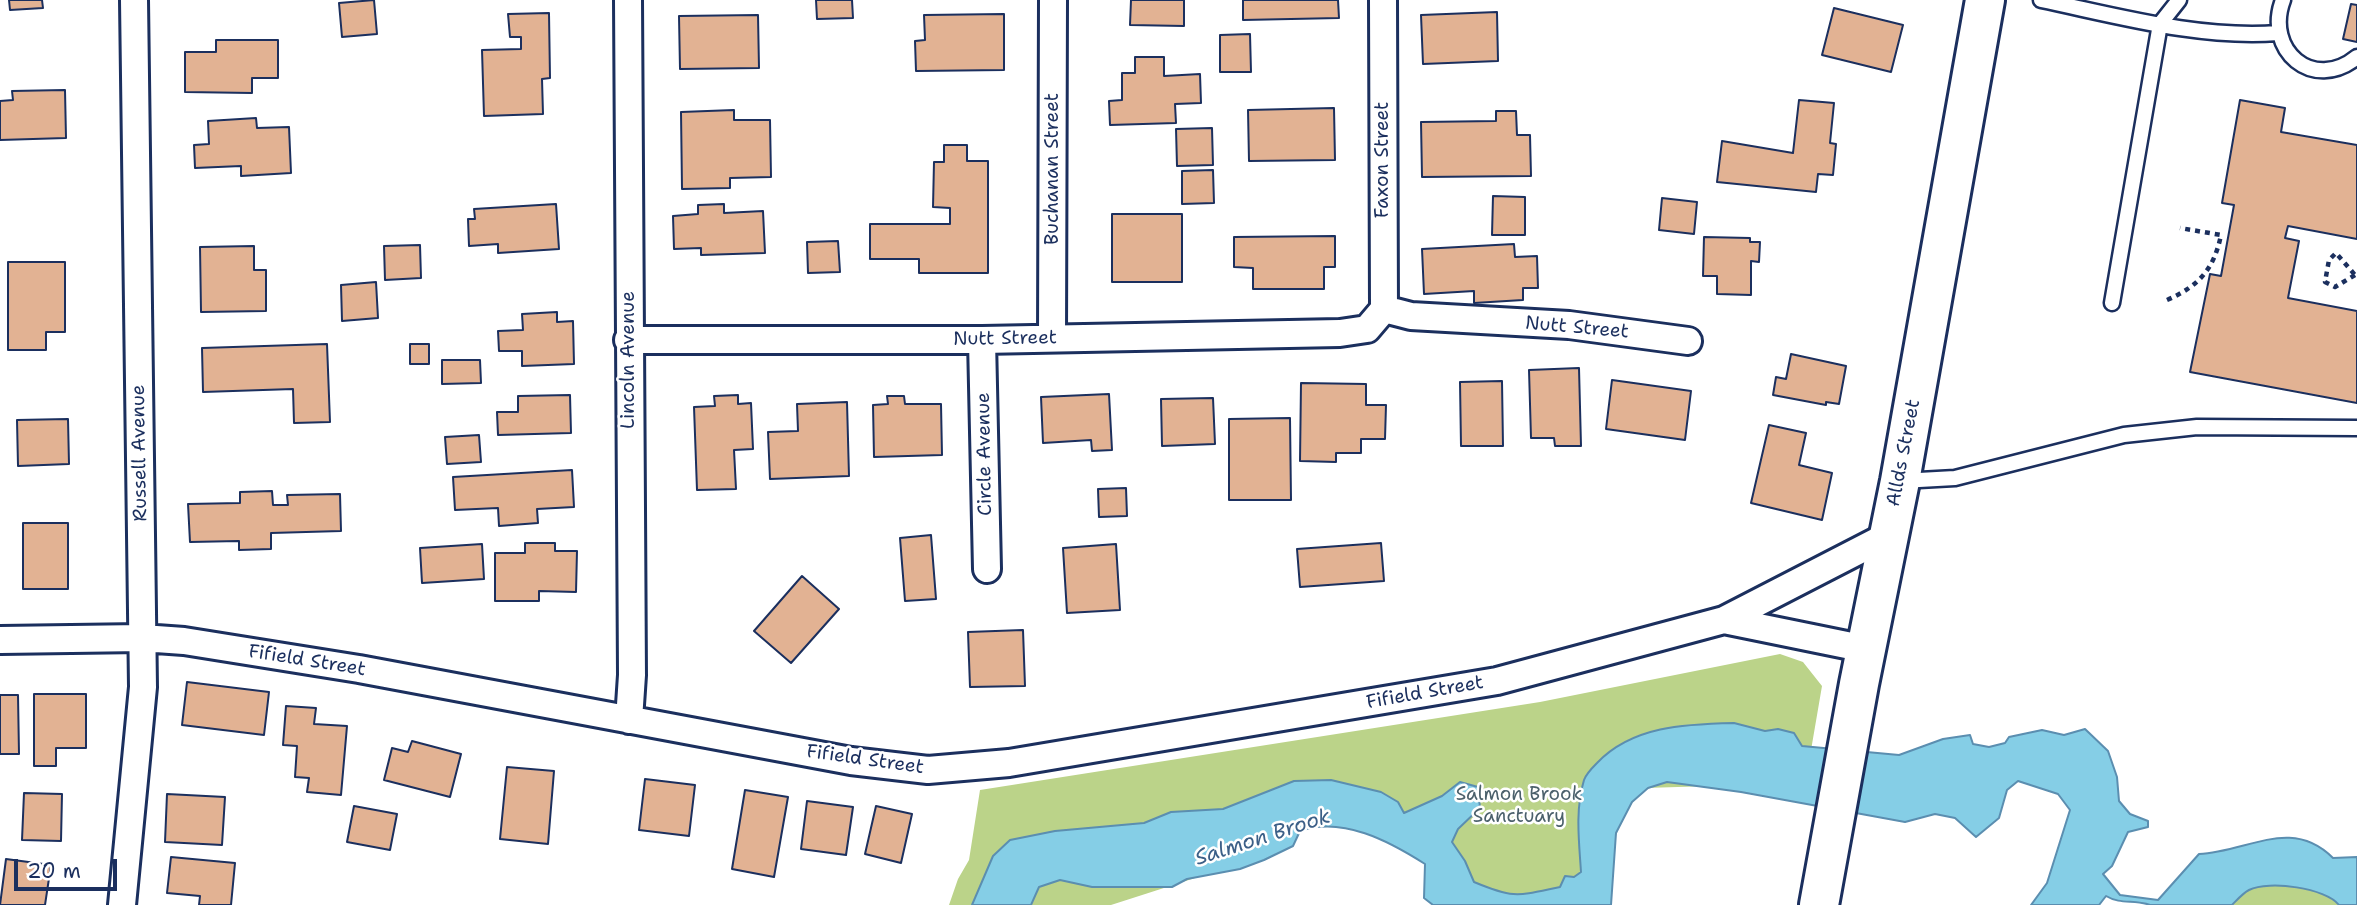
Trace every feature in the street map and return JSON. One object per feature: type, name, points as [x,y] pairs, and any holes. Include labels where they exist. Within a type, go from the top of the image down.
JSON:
[{"type":"street","name":"Russell Avenue","points":[[122,905],[141,714],[134,0]]},
{"type":"street","name":"Lincoln Avenue","points":[[628,0],[632,662],[629,720]]},
{"type":"street","name":"Buchanan Street","points":[[1052,338],[1053,0]]},
{"type":"street","name":"Faxon Street","points":[[1381,314],[1383,0]]},
{"type":"street","name":"Allds Street","points":[[1819,905],[1887,536],[1900,481],[1985,0]]},
{"type":"street","name":"Nutt Street","points":[[628,340],[982,340],[1350,332],[1367,329],[1381,314],[1569,325],[1688,341]]},
{"type":"street","name":"Circle Avenue","points":[[982,340],[987,569]]},
{"type":"street","name":"Fifield Street","points":[[0,640],[142,638],[184,641],[359,668],[897,768],[928,770],[1009,763],[1497,681],[1724,621],[1887,536]]},
{"type":"street","name":"Fifield Street","points":[[1724,621],[1862,667]]},
{"type":"lane","points":[[2041,0],[2160,24],[2236,33],[2278,33]]},
{"type":"lane","points":[[2112,303],[2160,24],[2179,0]]},
{"type":"lane","points":[[2283,0],[2277,16],[2278,33],[2283,47],[2305,67],[2334,70],[2357,57]]},
{"type":"lane","points":[[1900,481],[1955,478],[2124,435],[2197,427],[2357,428]]},
{"type":"path","points":[[2167,300],[2181,294],[2207,273],[2221,235],[2180,228]]},
{"type":"path","points":[[2336,253],[2356,276],[2335,287],[2325,282],[2329,260],[2336,253]]},
{"type":"green space","name":"Salmon Brook Sanctuary","points":[[1780,654],[1803,662],[1822,686],[1804,791],[1743,785],[1645,788],[1627,811],[1616,836],[1605,892],[1451,905],[1426,859],[1356,824],[1310,824],[1223,869],[1111,905],[949,905],[958,879],[969,860],[980,790],[1540,702]]},
{"type":"green space","points":[[2272,884],[2318,892],[2339,905],[2232,905],[2247,890]]},
{"type":"water","name":"Salmon Brook","points":[[1734,723],[1765,731],[1778,729],[1794,733],[1802,746],[1899,755],[1943,739],[1970,735],[1973,744],[1989,747],[2005,743],[2009,737],[2042,730],[2064,735],[2085,729],[2108,751],[2117,777],[2119,801],[2130,814],[2148,821],[2148,827],[2128,832],[2112,866],[2103,874],[2120,895],[2158,900],[2199,854],[2285,838],[2301,839],[2317,846],[2333,858],[2357,857],[2357,905],[2339,905],[2322,894],[2297,887],[2270,886],[2249,890],[2232,905],[2150,905],[2106,896],[2099,905],[2031,905],[2047,883],[2070,810],[2058,794],[2018,781],[2007,790],[1999,818],[1976,837],[1955,818],[1935,814],[1905,822],[1741,792],[1667,782],[1648,788],[1632,802],[1616,833],[1611,905],[1433,905],[1424,898],[1425,864],[1365,833],[1316,827],[1300,831],[1293,846],[1264,860],[1240,869],[1187,879],[1172,887],[1092,887],[1060,880],[1039,887],[1031,905],[972,905],[993,856],[1010,840],[1055,831],[1144,823],[1171,812],[1223,809],[1294,781],[1331,780],[1381,792],[1398,802],[1404,813],[1442,796],[1460,782],[1478,787],[1480,808],[1458,829],[1452,842],[1465,861],[1474,882],[1516,894],[1560,887],[1565,876],[1574,877],[1581,872],[1579,803],[1585,778],[1597,763],[1626,741],[1643,734],[1678,726]]},
{"type":"building","points":[[9,0],[42,0],[43,8],[10,10]]},
{"type":"building","points":[[374,0],[377,34],[342,37],[339,3]]},
{"type":"building","points":[[816,0],[852,0],[853,18],[817,19]]},
{"type":"building","points":[[1131,0],[1184,0],[1184,26],[1130,25]]},
{"type":"building","points":[[1243,0],[1338,0],[1339,18],[1243,20]]},
{"type":"building","points":[[2351,4],[2357,5],[2357,42],[2343,39]]},
{"type":"building","points":[[1834,8],[1903,25],[1891,72],[1822,55]]},
{"type":"building","points":[[1497,12],[1498,61],[1423,64],[1421,15]]},
{"type":"building","points":[[549,13],[550,78],[542,79],[543,114],[484,116],[482,50],[521,49],[521,37],[510,37],[508,14]]},
{"type":"building","points":[[1004,14],[1004,70],[916,71],[915,41],[925,40],[924,15]]},
{"type":"building","points":[[758,15],[759,68],[680,69],[679,16]]},
{"type":"building","points":[[1250,34],[1251,72],[1220,72],[1220,35]]},
{"type":"building","points":[[216,40],[278,40],[278,78],[252,78],[252,93],[185,92],[185,52],[216,52]]},
{"type":"building","points":[[1135,57],[1164,57],[1164,76],[1200,74],[1201,103],[1175,104],[1176,123],[1110,125],[1109,101],[1122,100],[1122,73],[1135,73]]},
{"type":"building","points":[[65,90],[66,138],[0,140],[0,101],[13,100],[12,91]]},
{"type":"building","points":[[1799,100],[1834,103],[1830,143],[1836,144],[1833,175],[1818,174],[1816,192],[1717,182],[1722,141],[1793,153]]},
{"type":"building","points":[[2240,100],[2285,108],[2281,132],[2357,145],[2357,239],[2288,226],[2285,238],[2299,241],[2288,298],[2357,311],[2357,403],[2190,372],[2210,274],[2221,276],[2234,205],[2222,203]]},
{"type":"building","points":[[1334,108],[1335,160],[1249,161],[1248,110]]},
{"type":"building","points":[[734,110],[734,120],[770,120],[771,177],[730,178],[730,188],[682,189],[681,112]]},
{"type":"building","points":[[1496,111],[1516,111],[1517,135],[1530,135],[1531,176],[1422,177],[1421,122],[1496,121]]},
{"type":"building","points":[[256,118],[257,128],[289,127],[291,173],[241,176],[241,166],[195,168],[194,145],[209,144],[208,121]]},
{"type":"building","points":[[1212,128],[1213,165],[1177,166],[1176,129]]},
{"type":"building","points":[[944,145],[967,145],[967,161],[988,161],[988,273],[919,273],[919,259],[870,259],[870,224],[950,224],[950,208],[933,207],[934,162],[944,162]]},
{"type":"building","points":[[1213,170],[1214,203],[1182,204],[1182,171]]},
{"type":"building","points":[[1493,196],[1525,197],[1525,235],[1492,235]]},
{"type":"building","points":[[1662,198],[1697,202],[1694,234],[1659,230]]},
{"type":"building","points":[[556,204],[559,249],[498,253],[498,244],[469,246],[468,219],[475,219],[474,209]]},
{"type":"building","points":[[724,204],[724,213],[763,211],[765,253],[701,255],[701,248],[674,249],[673,216],[698,214],[698,205]]},
{"type":"building","points":[[1112,214],[1182,214],[1182,282],[1112,282]]},
{"type":"building","points":[[1335,236],[1335,267],[1324,267],[1324,289],[1253,289],[1253,268],[1234,267],[1234,237]]},
{"type":"building","points":[[1704,237],[1750,238],[1750,242],[1760,242],[1759,262],[1751,261],[1751,295],[1717,294],[1717,276],[1703,276]]},
{"type":"building","points":[[838,241],[840,272],[808,273],[807,242]]},
{"type":"building","points":[[1514,244],[1515,257],[1537,256],[1538,288],[1523,288],[1523,300],[1474,303],[1474,291],[1424,294],[1422,249]]},
{"type":"building","points":[[420,245],[421,278],[385,280],[384,246]]},
{"type":"building","points":[[254,246],[254,270],[266,270],[266,311],[201,312],[200,247]]},
{"type":"building","points":[[8,262],[65,262],[65,332],[46,332],[46,350],[8,350]]},
{"type":"building","points":[[376,282],[378,318],[342,321],[341,285]]},
{"type":"building","points":[[557,312],[557,322],[573,321],[574,364],[522,366],[522,351],[499,351],[498,331],[523,330],[522,314]]},
{"type":"building","points":[[327,344],[330,422],[294,423],[293,389],[203,392],[202,348]]},
{"type":"building","points":[[410,344],[429,344],[429,364],[410,364]]},
{"type":"building","points":[[1791,354],[1846,366],[1839,404],[1826,402],[1826,405],[1773,395],[1776,377],[1786,379]]},
{"type":"building","points":[[442,360],[480,360],[481,383],[442,384]]},
{"type":"building","points":[[1579,368],[1581,446],[1555,446],[1554,438],[1531,438],[1529,370]]},
{"type":"building","points":[[1612,380],[1691,391],[1685,440],[1606,429]]},
{"type":"building","points":[[1502,381],[1503,446],[1461,446],[1460,382]]},
{"type":"building","points":[[1301,383],[1366,384],[1366,405],[1386,405],[1385,439],[1361,439],[1361,453],[1336,453],[1336,462],[1300,461]]},
{"type":"building","points":[[1109,394],[1112,450],[1092,451],[1091,440],[1043,443],[1041,397]]},
{"type":"building","points":[[570,395],[571,433],[498,435],[497,412],[518,412],[518,396]]},
{"type":"building","points":[[738,395],[738,404],[751,403],[753,449],[734,450],[736,489],[697,490],[694,407],[715,406],[714,396]]},
{"type":"building","points":[[887,396],[904,396],[905,404],[941,404],[942,455],[874,457],[873,405],[888,404]]},
{"type":"building","points":[[1213,398],[1215,444],[1162,446],[1161,399]]},
{"type":"building","points":[[847,402],[849,476],[770,479],[768,432],[798,431],[797,404]]},
{"type":"building","points":[[1290,418],[1291,500],[1229,500],[1229,419]]},
{"type":"building","points":[[68,419],[69,464],[18,466],[17,420]]},
{"type":"building","points":[[1769,425],[1806,433],[1799,465],[1832,473],[1822,520],[1751,503]]},
{"type":"building","points":[[479,435],[481,462],[447,464],[445,437]]},
{"type":"building","points":[[572,470],[574,507],[537,509],[538,523],[499,526],[498,508],[455,510],[453,477]]},
{"type":"building","points":[[1126,488],[1127,516],[1099,517],[1098,489]]},
{"type":"building","points":[[272,491],[273,505],[288,505],[287,495],[340,494],[341,531],[271,533],[271,549],[239,550],[239,541],[190,542],[188,504],[240,503],[240,492]]},
{"type":"building","points":[[23,523],[68,523],[68,589],[23,589]]},
{"type":"building","points":[[931,535],[936,599],[905,601],[900,538]]},
{"type":"building","points":[[525,543],[555,543],[555,551],[577,551],[576,592],[539,591],[539,601],[495,601],[495,553],[525,553]]},
{"type":"building","points":[[1381,543],[1384,581],[1300,587],[1297,549]]},
{"type":"building","points":[[482,544],[484,579],[422,583],[420,548]]},
{"type":"building","points":[[1116,544],[1120,610],[1067,613],[1063,548]]},
{"type":"building","points":[[802,576],[839,609],[791,663],[754,631]]},
{"type":"building","points":[[1023,630],[1025,686],[970,687],[968,632]]},
{"type":"building","points":[[187,682],[269,692],[264,735],[182,725]]},
{"type":"building","points":[[34,694],[86,694],[86,748],[56,748],[56,766],[34,766]]},
{"type":"building","points":[[0,695],[18,695],[19,754],[0,754]]},
{"type":"building","points":[[286,706],[316,708],[314,724],[347,726],[341,795],[307,792],[309,778],[295,777],[297,746],[283,745]]},
{"type":"building","points":[[412,741],[461,754],[450,797],[384,780],[392,748],[408,752]]},
{"type":"building","points":[[507,767],[554,771],[548,844],[500,839]]},
{"type":"building","points":[[645,779],[695,785],[689,836],[639,830]]},
{"type":"building","points":[[745,790],[788,797],[774,877],[732,869]]},
{"type":"building","points":[[24,793],[62,794],[61,841],[22,840]]},
{"type":"building","points":[[167,794],[225,797],[222,845],[165,842]]},
{"type":"building","points":[[807,801],[853,807],[846,855],[801,849]]},
{"type":"building","points":[[354,806],[397,814],[390,850],[347,842]]},
{"type":"building","points":[[876,806],[912,814],[901,863],[865,854]]},
{"type":"building","points":[[171,857],[235,863],[231,905],[199,905],[200,896],[167,893]]},
{"type":"building","points":[[6,859],[51,865],[45,905],[0,905]]}]
